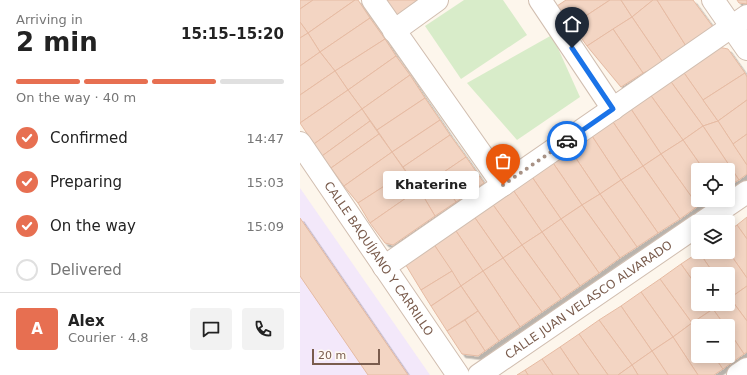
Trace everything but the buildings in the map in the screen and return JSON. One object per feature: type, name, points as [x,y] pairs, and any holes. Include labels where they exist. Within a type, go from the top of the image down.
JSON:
[{"type":"street","points":[[373,0],[503,185]]},
{"type":"street","points":[[394,31],[437,0]]},
{"type":"street","points":[[540,0],[613,109]]},
{"type":"street","points":[[713,0],[739,21],[747,49]]},
{"type":"street","points":[[384,267],[739,21]]},
{"type":"street","name":"CALLE BAQUÍJANO Y CARRILLO","points":[[300,143],[458,375]]},
{"type":"street","points":[[713,215],[747,192]]},
{"type":"street","name":"CALLE JUAN VELASCO ALVARADO","points":[[479,375],[691,230]]},
{"type":"street","points":[[738,375],[747,369]]},
{"type":"shaded area","points":[[300,188],[430,375],[300,375]]},
{"type":"green space","points":[[464,0],[503,0],[527,35],[461,79],[425,26]]},
{"type":"green space","points":[[552,35],[580,97],[517,140],[467,83]]},
{"type":"way so far","points":[[503,185],[567,141]]},
{"type":"place","name":"Khaterine","points":[[503,185]]},
{"type":"route","points":[[567,141],[613,109],[572,48]]}]
